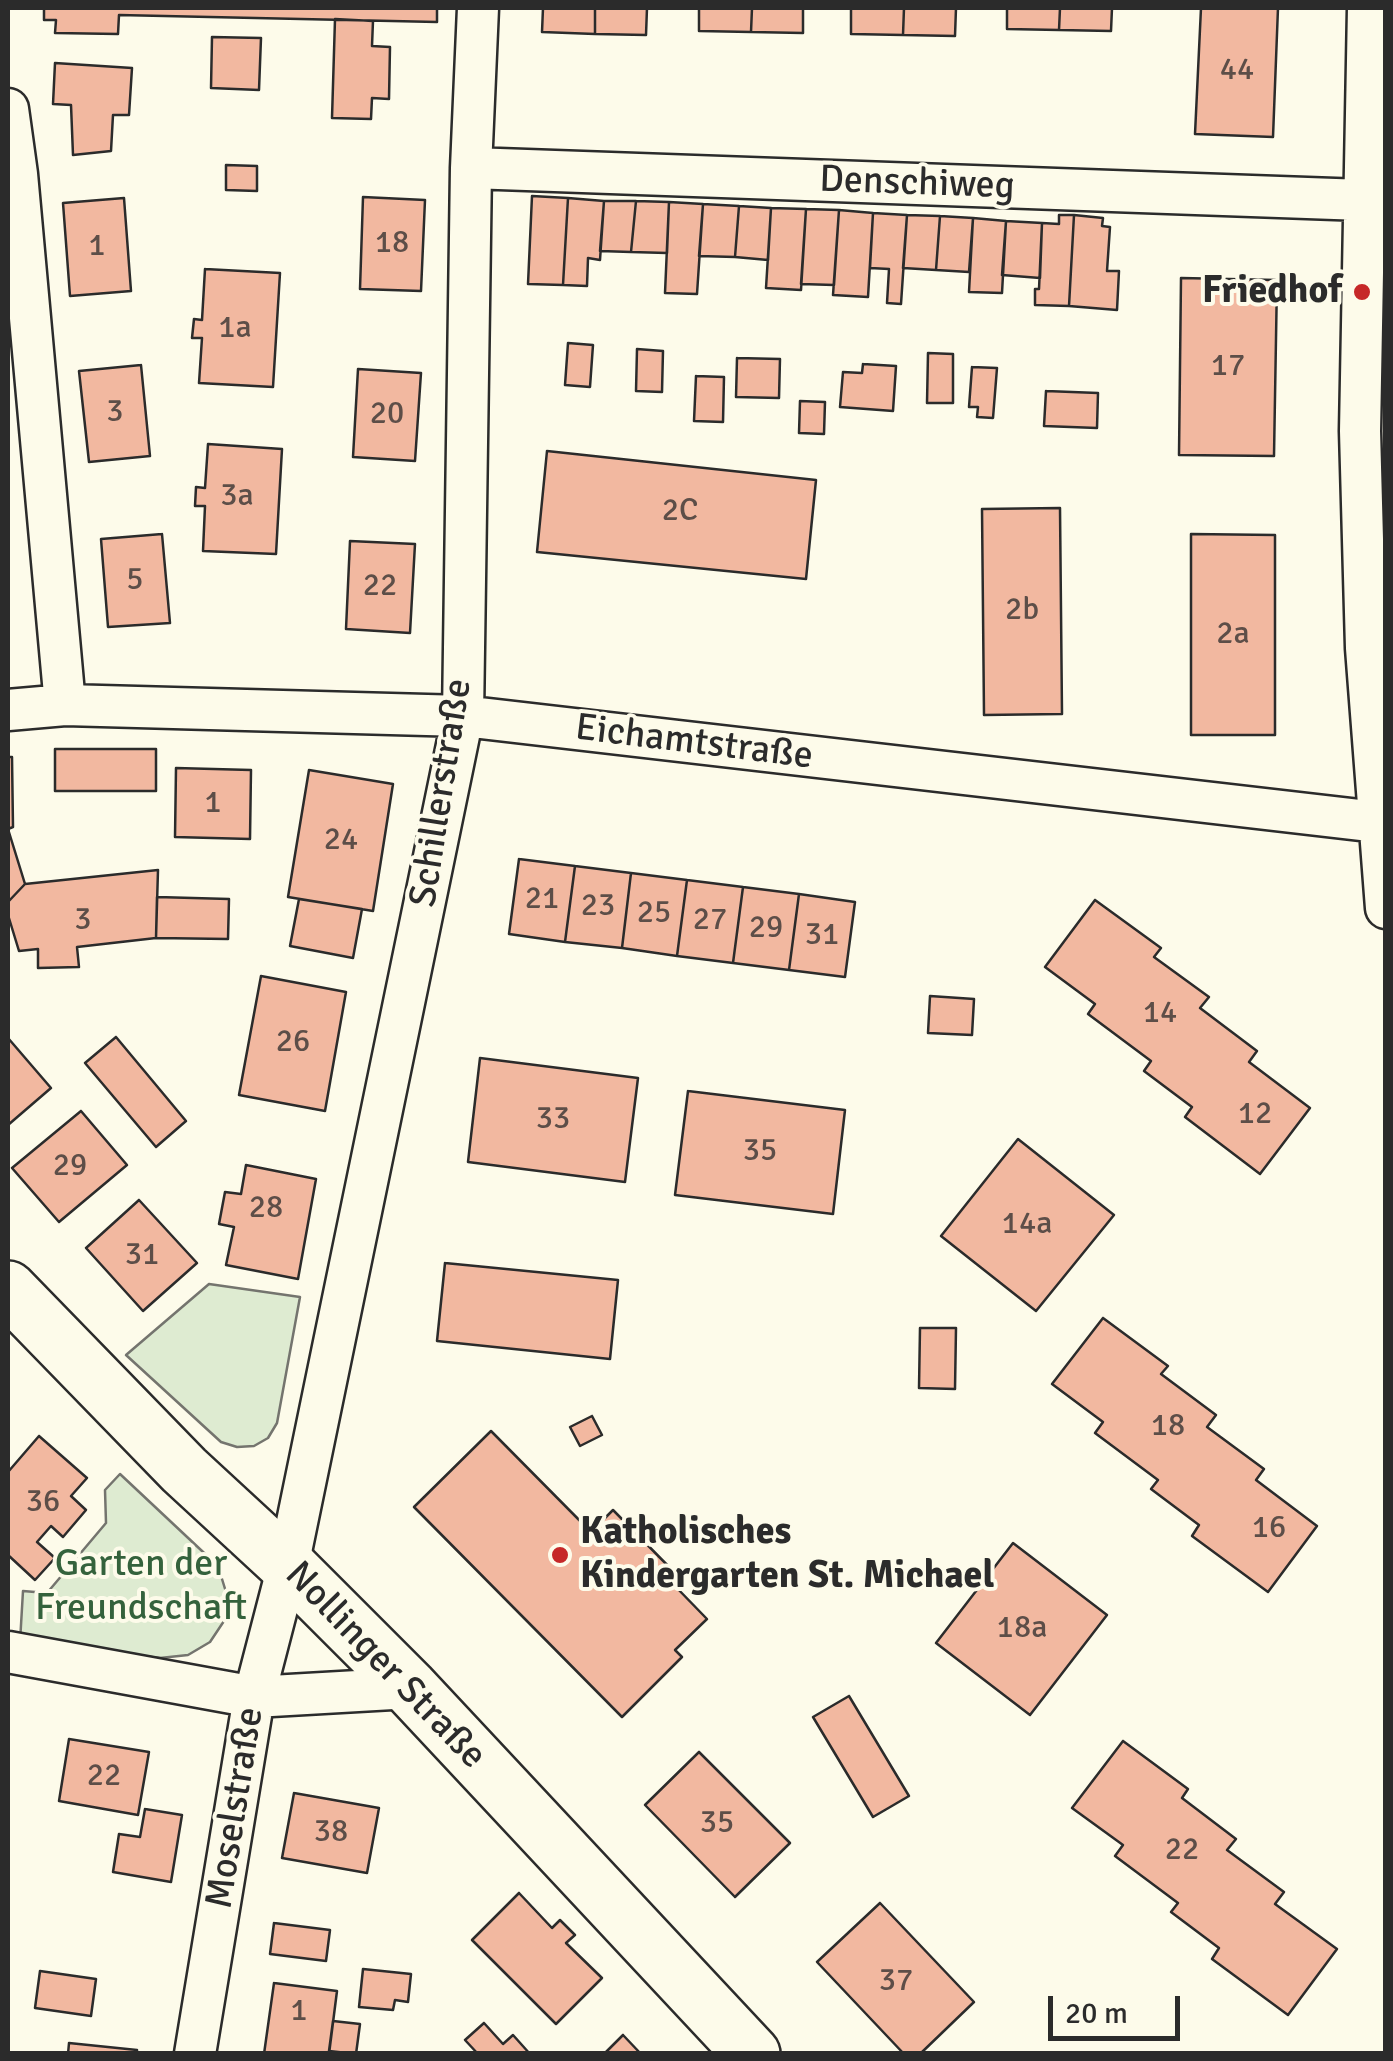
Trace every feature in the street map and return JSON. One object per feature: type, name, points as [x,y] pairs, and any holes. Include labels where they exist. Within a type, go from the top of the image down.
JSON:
[{"type":"main road","name":"Nollinger Straße","points":[[8,1288],[184,1470],[288,1566],[410,1688],[752,2054]]},
{"type":"street","name":"Schillerstraße","points":[[288,1566],[463,716],[478,8]]},
{"type":"street","points":[[1368,8],[1361,466],[1366,648],[1386,908]]},
{"type":"street","points":[[8,110],[65,705]]},
{"type":"street","name":"Denschiweg","points":[[472,168],[1363,200]]},
{"type":"street","name":"Eichamtstraße","points":[[8,710],[65,705],[463,716],[1382,822]]},
{"type":"street","name":"Moselstraße","points":[[195,2054],[254,1697],[288,1566]]},
{"type":"street","points":[[8,1652],[254,1697],[410,1688]]},
{"type":"green space","name":"Garten der Freundschaft","points":[[209,1284],[300,1297],[277,1423],[268,1438],[254,1446],[237,1447],[221,1442],[126,1355]]},
{"type":"green space","name":"Garten der Freundschaft","points":[[120,1474],[218,1566],[226,1592],[224,1621],[210,1642],[188,1655],[160,1658],[20,1642],[23,1591],[47,1593],[106,1523],[105,1490]]},
{"type":"building","points":[[44,8],[437,8],[437,22],[119,15],[118,34],[55,33],[56,20],[44,20]]},
{"type":"building","points":[[543,8],[595,8],[595,34],[542,32]]},
{"type":"building","points":[[595,8],[647,8],[646,35],[595,34]]},
{"type":"building","points":[[699,8],[752,8],[751,32],[699,31]]},
{"type":"building","points":[[752,8],[803,8],[803,33],[751,32]]},
{"type":"building","points":[[851,8],[904,8],[903,35],[851,34]]},
{"type":"building","points":[[904,8],[956,8],[955,36],[903,35]]},
{"type":"building","points":[[1007,8],[1060,8],[1059,30],[1007,29]]},
{"type":"building","points":[[1060,8],[1112,8],[1111,31],[1059,30]]},
{"type":"building","points":[[1201,8],[1278,8],[1273,137],[1195,134]]},
{"type":"building","points":[[335,19],[373,21],[372,46],[390,47],[389,99],[372,98],[371,119],[332,118]]},
{"type":"building","points":[[212,37],[261,38],[259,90],[211,88]]},
{"type":"building","points":[[55,63],[132,68],[129,115],[113,115],[111,151],[73,155],[71,105],[53,104]]},
{"type":"building","points":[[226,165],[257,166],[257,191],[226,190]]},
{"type":"building","points":[[532,196],[568,198],[563,285],[528,284]]},
{"type":"building","points":[[363,197],[425,200],[421,291],[360,289]]},
{"type":"building","points":[[124,198],[131,291],[70,296],[63,203]]},
{"type":"building","points":[[568,198],[604,201],[600,260],[588,258],[587,286],[563,285]]},
{"type":"building","points":[[604,201],[636,201],[631,252],[600,251]]},
{"type":"building","points":[[636,201],[669,202],[667,253],[631,252]]},
{"type":"building","points":[[669,202],[703,204],[697,294],[665,293]]},
{"type":"building","points":[[703,204],[739,206],[735,257],[699,256]]},
{"type":"building","points":[[739,206],[771,208],[768,260],[735,257]]},
{"type":"building","points":[[771,208],[806,209],[801,290],[766,288]]},
{"type":"building","points":[[806,209],[839,210],[834,285],[801,284]]},
{"type":"building","points":[[839,210],[873,213],[868,297],[833,295]]},
{"type":"building","points":[[873,213],[907,215],[901,304],[887,303],[889,269],[870,268]]},
{"type":"building","points":[[907,215],[940,216],[936,270],[903,268]]},
{"type":"building","points":[[1059,215],[1074,215],[1069,306],[1035,305],[1042,223],[1059,224]]},
{"type":"building","points":[[1074,215],[1103,218],[1102,226],[1110,227],[1107,271],[1119,271],[1117,310],[1069,306]]},
{"type":"building","points":[[940,216],[973,218],[969,272],[936,270]]},
{"type":"building","points":[[973,218],[1006,221],[1002,293],[969,292]]},
{"type":"building","points":[[1006,221],[1042,223],[1040,278],[1002,275]]},
{"type":"building","points":[[205,269],[280,273],[273,387],[199,383],[202,338],[192,338],[194,319],[202,320]]},
{"type":"building","points":[[1181,278],[1277,280],[1274,456],[1179,455]]},
{"type":"building","points":[[568,343],[593,345],[590,387],[565,385]]},
{"type":"building","points":[[637,349],[663,351],[662,392],[636,391]]},
{"type":"building","points":[[928,353],[953,354],[953,403],[927,403]]},
{"type":"building","points":[[737,358],[780,359],[779,398],[736,397]]},
{"type":"building","points":[[863,364],[896,366],[893,411],[840,407],[843,372],[862,373]]},
{"type":"building","points":[[141,365],[150,456],[89,462],[79,371]]},
{"type":"building","points":[[972,367],[997,368],[993,418],[977,417],[978,407],[969,407]]},
{"type":"building","points":[[358,369],[421,373],[415,461],[353,457]]},
{"type":"building","points":[[696,376],[724,377],[723,422],[694,421]]},
{"type":"building","points":[[1046,391],[1098,393],[1097,428],[1044,426]]},
{"type":"building","points":[[800,401],[825,402],[824,434],[799,433]]},
{"type":"building","points":[[208,444],[282,449],[276,554],[203,551],[205,506],[195,506],[196,487],[205,488]]},
{"type":"building","points":[[547,451],[816,480],[806,579],[537,552]]},
{"type":"building","points":[[1060,508],[1062,714],[984,715],[982,509]]},
{"type":"building","points":[[162,534],[170,623],[108,627],[101,539]]},
{"type":"building","points":[[1191,534],[1275,535],[1275,735],[1191,735]]},
{"type":"building","points":[[350,541],[415,544],[410,633],[346,629]]},
{"type":"building","points":[[55,749],[156,749],[156,791],[55,791]]},
{"type":"building","points":[[8,757],[12,757],[13,827],[8,829]]},
{"type":"building","points":[[176,768],[251,770],[250,839],[175,837]]},
{"type":"building","points":[[309,770],[393,784],[373,911],[288,897]]},
{"type":"building","points":[[8,829],[25,884],[8,902]]},
{"type":"building","points":[[519,859],[575,866],[565,942],[509,934]]},
{"type":"building","points":[[575,866],[631,873],[622,948],[565,942]]},
{"type":"building","points":[[158,870],[156,938],[77,947],[79,967],[38,968],[38,949],[19,951],[8,902],[25,884]]},
{"type":"building","points":[[631,873],[687,880],[677,956],[622,948]]},
{"type":"building","points":[[687,880],[743,887],[733,963],[677,956]]},
{"type":"building","points":[[743,887],[799,894],[789,970],[733,963]]},
{"type":"building","points":[[799,894],[855,902],[845,977],[789,970]]},
{"type":"building","points":[[157,897],[229,899],[228,939],[156,938]]},
{"type":"building","points":[[299,899],[362,909],[353,958],[290,946]]},
{"type":"building","points":[[1095,900],[1161,948],[1154,957],[1209,997],[1200,1008],[1257,1051],[1249,1062],[1310,1108],[1260,1174],[1185,1117],[1192,1107],[1144,1071],[1151,1061],[1088,1014],[1095,1004],[1045,967]]},
{"type":"building","points":[[261,976],[346,992],[325,1111],[239,1095]]},
{"type":"building","points":[[930,996],[974,999],[972,1035],[928,1033]]},
{"type":"building","points":[[116,1037],[186,1121],[156,1147],[85,1063]]},
{"type":"building","points":[[8,1038],[51,1088],[8,1125]]},
{"type":"building","points":[[480,1058],[638,1078],[625,1182],[468,1162]]},
{"type":"building","points":[[688,1091],[845,1110],[833,1214],[675,1195]]},
{"type":"building","points":[[81,1111],[127,1165],[59,1222],[12,1168]]},
{"type":"building","points":[[1018,1139],[1114,1215],[1036,1311],[941,1236]]},
{"type":"building","points":[[246,1165],[316,1179],[298,1279],[226,1265],[234,1227],[219,1224],[225,1192],[241,1194]]},
{"type":"building","points":[[139,1200],[197,1263],[143,1311],[86,1248]]},
{"type":"building","points":[[445,1263],[618,1280],[610,1359],[437,1341]]},
{"type":"building","points":[[1103,1318],[1168,1366],[1161,1374],[1216,1415],[1207,1427],[1264,1469],[1256,1480],[1317,1526],[1268,1592],[1192,1536],[1199,1525],[1151,1489],[1158,1480],[1095,1433],[1103,1422],[1052,1384]]},
{"type":"building","points":[[920,1328],[956,1328],[955,1389],[919,1388]]},
{"type":"building","points":[[592,1416],[602,1435],[580,1446],[570,1427]]},
{"type":"building","name":"Katholisches Kindergarten St. Michael","points":[[491,1431],[591,1532],[613,1510],[680,1578],[674,1585],[707,1619],[675,1650],[682,1657],[622,1717],[414,1507]]},
{"type":"building","points":[[39,1436],[87,1478],[71,1496],[86,1510],[63,1537],[51,1526],[37,1542],[55,1558],[35,1580],[8,1555],[8,1472]]},
{"type":"building","points":[[1013,1543],[1107,1615],[1030,1715],[936,1643]]},
{"type":"building","points":[[849,1696],[909,1796],[873,1817],[813,1717]]},
{"type":"building","points":[[69,1739],[149,1752],[138,1815],[59,1801]]},
{"type":"building","points":[[1123,1741],[1188,1789],[1182,1798],[1236,1839],[1227,1850],[1284,1892],[1275,1904],[1337,1949],[1288,2015],[1212,1959],[1219,1948],[1171,1912],[1178,1903],[1115,1856],[1123,1845],[1072,1808]]},
{"type":"building","points":[[699,1752],[790,1843],[735,1897],[645,1805]]},
{"type":"building","points":[[294,1793],[379,1808],[367,1873],[282,1858]]},
{"type":"building","points":[[145,1809],[182,1815],[171,1882],[113,1872],[119,1834],[140,1837]]},
{"type":"building","points":[[519,1893],[552,1928],[560,1920],[575,1935],[566,1943],[602,1978],[556,2024],[472,1940]]},
{"type":"building","points":[[880,1903],[974,2002],[920,2054],[904,2054],[817,1962]]},
{"type":"building","points":[[274,1923],[330,1930],[326,1961],[270,1954]]},
{"type":"building","points":[[363,1969],[411,1974],[408,2002],[395,2000],[393,2010],[359,2007]]},
{"type":"building","points":[[40,1971],[96,1979],[91,2016],[35,2008]]},
{"type":"building","points":[[274,1983],[337,1991],[329,2054],[264,2054]]},
{"type":"building","points":[[333,2021],[360,2024],[356,2054],[329,2051]]},
{"type":"building","points":[[484,2023],[503,2044],[513,2035],[530,2054],[478,2054],[465,2040]]},
{"type":"building","points":[[623,2035],[641,2054],[604,2054]]},
{"type":"building","points":[[69,2043],[137,2050],[137,2054],[68,2054]]},
{"type":"place","name":"Friedhof","points":[[1362,292]]},
{"type":"place","name":"Katholisches Kindergarten St. Michael","points":[[560,1555]]}]
